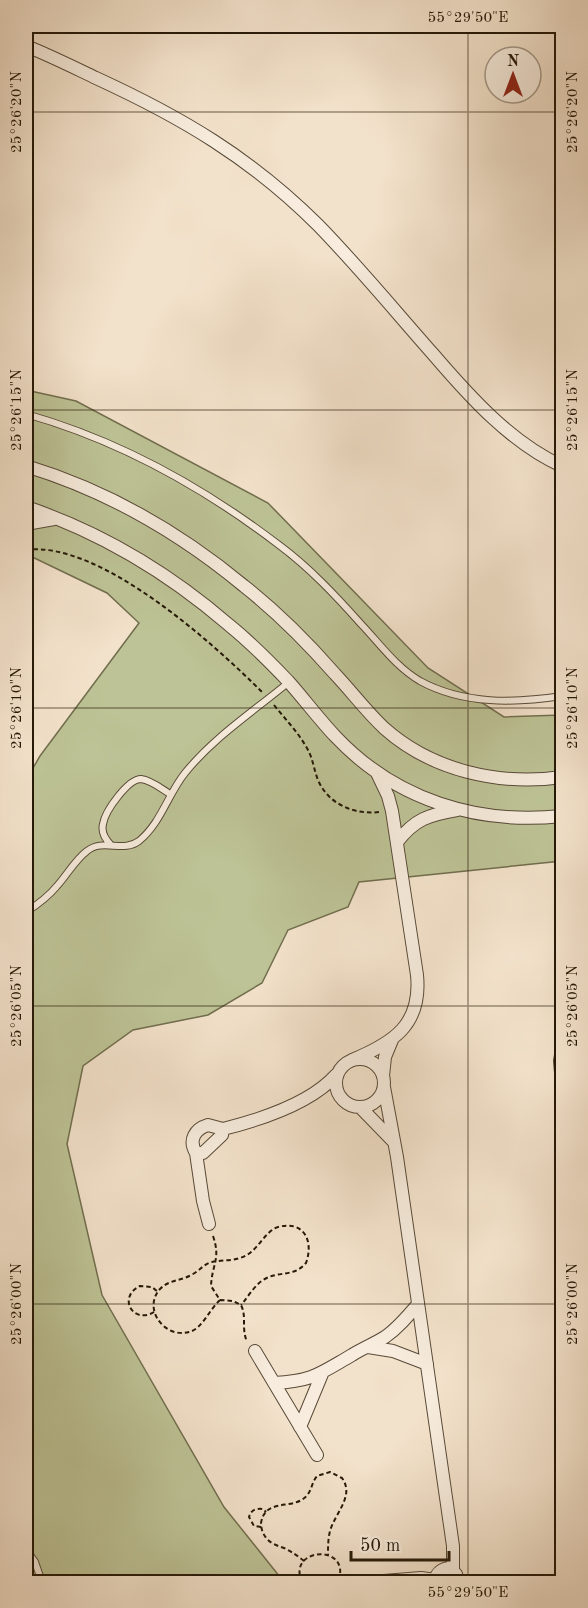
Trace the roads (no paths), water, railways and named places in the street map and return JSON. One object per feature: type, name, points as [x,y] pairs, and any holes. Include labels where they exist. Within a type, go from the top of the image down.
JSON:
[{"type":"street","points":[[26,46],[153,104],[213,139],[250,166],[295,202],[319,226],[447,371],[485,410],[527,445],[550,461],[562,466]]},
{"type":"street","points":[[26,466],[105,497],[156,525],[209,559],[276,614],[337,675],[364,709],[386,730],[411,748],[466,772],[496,778],[526,780],[562,777]]},
{"type":"street","points":[[26,507],[100,539],[175,583],[229,625],[289,682],[336,738],[377,773],[417,794],[459,810],[508,818],[535,819],[562,816]]},
{"type":"street","points":[[26,524],[56,519]]},
{"type":"street","points":[[210,1224],[193,1146],[193,1139],[201,1127],[208,1125],[223,1129],[255,1120],[309,1096],[324,1087],[340,1068],[392,1040],[411,1016],[418,996],[418,986],[392,810],[377,773]]},
{"type":"street","points":[[397,842],[420,820],[431,815],[459,810]]},
{"type":"street","points":[[309,1096],[325,1096],[361,1108],[372,1104],[380,1097],[384,1081],[385,1058],[392,1040]]},
{"type":"street","points":[[562,1049],[560,1061],[562,1085]]},
{"type":"street","points":[[352,1060],[371,1061],[379,1067],[384,1081],[453,1546],[453,1570],[458,1582]]},
{"type":"street","points":[[336,1075],[335,1083],[341,1100]]},
{"type":"street","points":[[361,1108],[394,1143]]},
{"type":"street","points":[[196,1153],[203,1153],[222,1135],[223,1129]]},
{"type":"street","points":[[274,1383],[307,1379],[322,1374],[395,1330],[418,1304]]},
{"type":"street","points":[[367,1346],[393,1351],[427,1364]]},
{"type":"street","points":[[255,1351],[317,1455]]},
{"type":"street","points":[[300,1427],[322,1374]]},
{"type":"street","points":[[384,1581],[421,1578],[435,1581],[437,1573],[442,1569],[453,1570]]},
{"type":"lane","points":[[26,414],[77,431],[143,459],[184,481],[251,524],[292,555],[321,581],[387,653],[421,681],[458,695],[484,700],[523,700],[562,696]]},
{"type":"lane","points":[[26,912],[47,897],[88,849],[99,845],[126,846],[139,841],[157,820],[183,775],[211,745],[289,682]]},
{"type":"lane","points":[[111,845],[104,835],[103,822],[127,784],[143,779],[170,794]]},
{"type":"lane","points":[[26,1549],[35,1562],[42,1582]]}]
